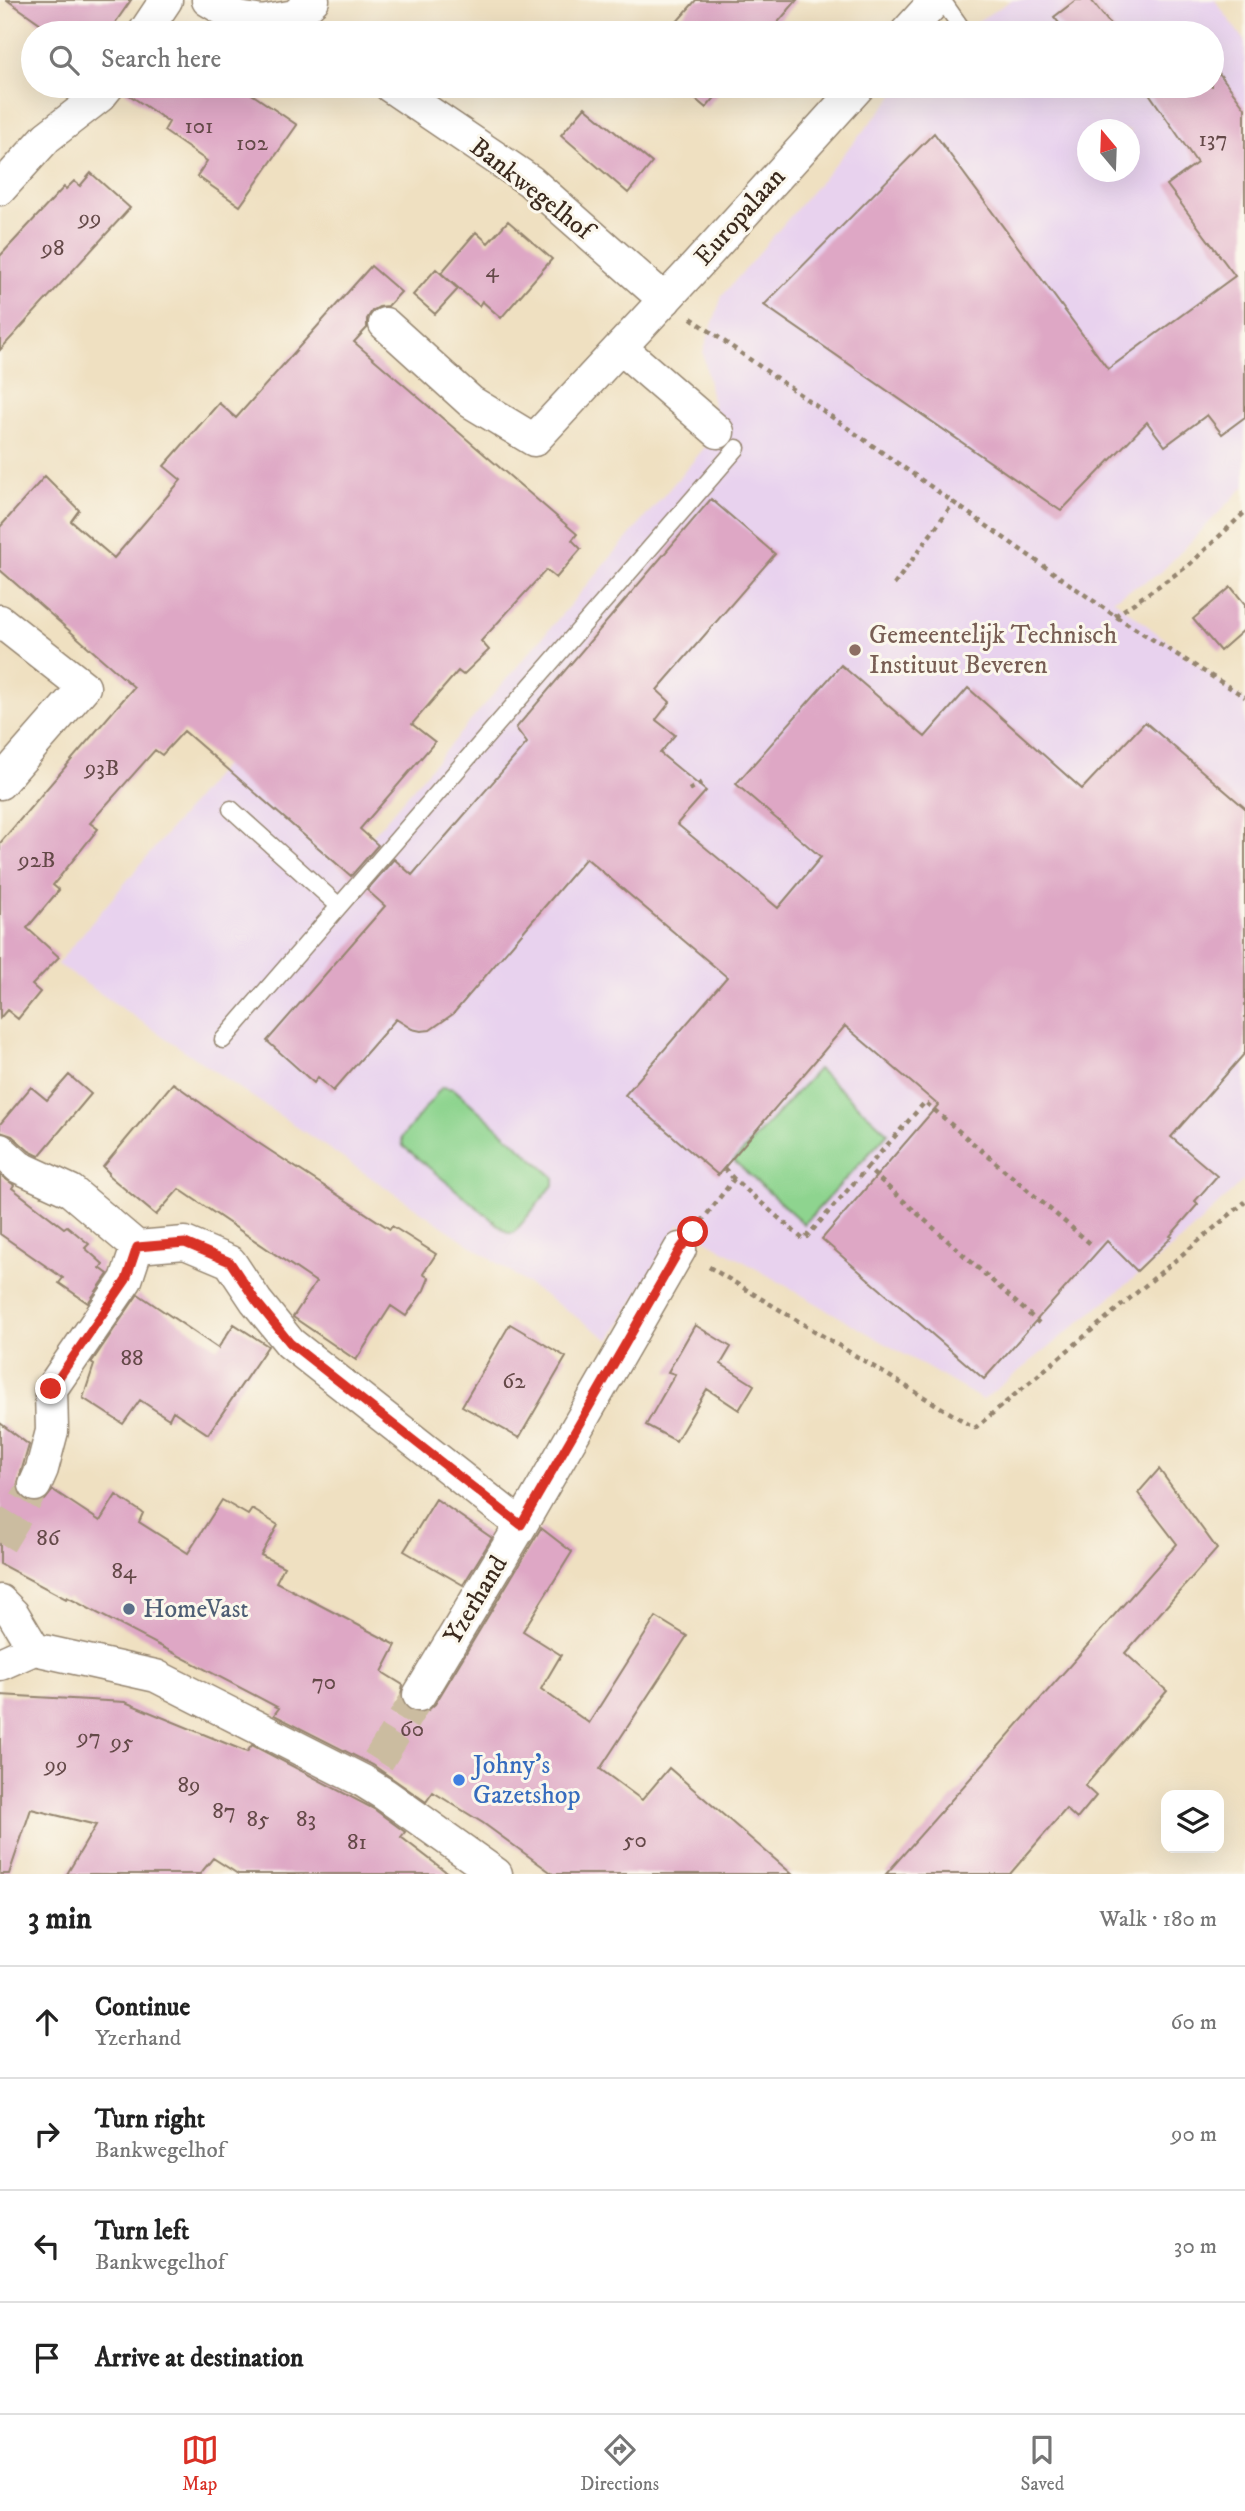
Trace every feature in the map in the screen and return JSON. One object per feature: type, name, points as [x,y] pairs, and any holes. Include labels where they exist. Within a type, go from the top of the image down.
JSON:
[{"type":"street","points":[[152,21],[166,0]]},
{"type":"street","points":[[208,0],[238,18],[256,21]]},
{"type":"street","points":[[917,21],[936,0]]},
{"type":"street","points":[[270,21],[308,16]]},
{"type":"street","points":[[0,189],[47,138],[97,98]]},
{"type":"street","name":"Bankwegelhof","points":[[408,98],[530,181],[665,300]]},
{"type":"street","name":"Europalaan","points":[[385,324],[471,402],[534,440],[848,98]]},
{"type":"street","points":[[621,348],[727,440]]},
{"type":"street","points":[[0,621],[84,688],[0,783]]},
{"type":"street","points":[[0,1150],[19,1167],[71,1191],[137,1247],[185,1243],[230,1262],[256,1301],[290,1343],[521,1525]]},
{"type":"street","points":[[36,1485],[51,1432],[51,1389],[126,1280],[137,1247]]},
{"type":"street","name":"Yzerhand","points":[[419,1695],[521,1525],[680,1249]]},
{"type":"street","points":[[0,1601],[13,1614],[34,1649]]},
{"type":"street","points":[[0,1664],[34,1649],[156,1676],[371,1771],[384,1794],[496,1874]]},
{"type":"lane","points":[[942,0],[957,21]]},
{"type":"lane","points":[[223,1040],[339,906],[727,440]]},
{"type":"lane","points":[[231,809],[339,906]]},
{"type":"path","points":[[665,300],[1115,616],[1245,697]]},
{"type":"path","points":[[894,585],[954,502]]},
{"type":"path","points":[[1115,616],[1189,565],[1245,512]]},
{"type":"path","points":[[689,790],[703,782]]},
{"type":"path","points":[[724,1168],[804,1240],[925,1102],[1093,1246]]},
{"type":"path","points":[[867,1168],[1039,1323]]},
{"type":"path","points":[[734,1179],[680,1249],[975,1428],[1245,1202]]},
{"type":"shaded area","name":"Gemeentelijk Technisch Instituut Beveren","points":[[1012,0],[1215,0],[1245,42],[1245,486],[1159,574],[1113,599],[1245,701],[1245,1179],[1180,1241],[983,1400],[679,1224],[610,1340],[57,964],[224,765],[343,870],[718,432],[703,352],[722,296],[892,98],[1224,98],[1224,21],[978,21]]},
{"type":"green space","points":[[818,1069],[888,1133],[804,1224],[734,1161]]},
{"type":"green space","points":[[442,1087],[454,1089],[554,1177],[554,1184],[514,1233],[508,1233],[403,1146],[402,1137]]},
{"type":"building","points":[[7,0],[131,0],[116,21],[37,21]]},
{"type":"building","points":[[696,0],[797,0],[779,21],[678,21]]},
{"type":"building","points":[[1076,0],[1091,0],[1108,21],[1057,21],[1054,17]]},
{"type":"building","points":[[1224,80],[1245,108],[1245,417],[1222,434],[1207,415],[1165,446],[1147,422],[1061,511],[764,305],[934,133],[1108,369],[1235,276],[1167,185],[1197,163],[1152,98],[1224,98]]},
{"type":"building","points":[[134,98],[258,98],[297,125],[240,206],[197,176],[207,161],[164,131],[169,122]]},
{"type":"building","points":[[694,98],[715,98],[706,108]]},
{"type":"building","points":[[585,107],[652,163],[628,193],[561,135]]},
{"type":"building","points":[[91,173],[130,208],[0,350],[0,256],[64,187],[66,189],[74,181],[80,186]]},
{"type":"building","points":[[508,221],[552,259],[501,318],[482,301],[479,306],[441,273],[476,232],[488,243]]},
{"type":"building","points":[[371,266],[401,292],[388,306],[372,311],[367,319],[367,328],[354,342],[577,534],[572,540],[581,549],[556,578],[546,570],[481,641],[489,650],[463,675],[458,671],[412,724],[435,742],[360,829],[378,845],[351,876],[184,731],[162,755],[155,750],[90,823],[98,829],[53,885],[59,890],[27,928],[59,957],[32,985],[40,992],[18,1019],[7,1010],[0,1018],[0,843],[134,687],[0,570],[0,527],[45,476],[79,510],[71,521],[114,558],[181,480],[164,466],[219,403],[236,418]]},
{"type":"building","points":[[436,269],[458,289],[435,314],[413,295]]},
{"type":"building","points":[[711,499],[775,554],[657,690],[670,702],[656,720],[675,735],[660,753],[706,791],[677,824],[778,908],[821,857],[736,784],[841,665],[925,737],[968,688],[1082,789],[1145,722],[1245,808],[1245,1053],[1171,1137],[1217,1176],[1195,1201],[1198,1204],[1170,1236],[1172,1237],[1137,1271],[1107,1241],[984,1379],[822,1239],[938,1105],[845,1026],[718,1175],[625,1095],[727,977],[586,858],[453,1014],[430,1030],[421,1031],[396,1019],[333,1091],[318,1077],[314,1083],[267,1041],[385,906],[367,890],[394,859],[412,875],[527,743],[516,728]]},
{"type":"building","points":[[1231,587],[1245,604],[1245,629],[1220,651],[1193,619]]},
{"type":"building","points":[[69,1075],[91,1094],[39,1156],[12,1136],[0,1132],[0,1124],[31,1087],[47,1100]]},
{"type":"building","points":[[173,1083],[237,1129],[390,1229],[392,1226],[436,1254],[423,1274],[429,1278],[424,1290],[406,1316],[391,1306],[356,1360],[293,1317],[316,1282],[179,1189],[156,1215],[108,1175],[103,1167]]},
{"type":"building","points":[[0,1175],[14,1185],[12,1188],[89,1244],[85,1248],[103,1264],[100,1268],[108,1274],[88,1303],[59,1283],[63,1278],[0,1234]]},
{"type":"building","points":[[138,1294],[218,1348],[234,1324],[268,1346],[208,1434],[173,1411],[169,1419],[140,1400],[123,1424],[83,1398],[94,1365],[91,1363]]},
{"type":"building","points":[[510,1324],[566,1357],[519,1438],[462,1406]]},
{"type":"building","points":[[695,1325],[731,1347],[721,1364],[754,1385],[739,1410],[707,1389],[676,1441],[646,1425],[675,1374],[668,1372]]},
{"type":"building","points":[[0,1423],[29,1445],[17,1486],[20,1495],[28,1502],[45,1500],[53,1490],[100,1521],[116,1495],[143,1513],[139,1522],[188,1553],[222,1500],[248,1515],[252,1509],[278,1525],[261,1555],[284,1567],[276,1582],[396,1645],[382,1672],[403,1685],[403,1703],[409,1710],[418,1713],[427,1711],[435,1704],[541,1528],[572,1552],[523,1631],[561,1655],[541,1689],[589,1723],[656,1617],[687,1636],[600,1769],[642,1800],[669,1768],[792,1874],[553,1874],[483,1823],[433,1792],[426,1802],[373,1765],[274,1715],[279,1708],[0,1564]]},
{"type":"building","points":[[1159,1469],[1217,1549],[1125,1653],[1167,1691],[1085,1786],[1096,1796],[1077,1819],[1066,1809],[1010,1874],[886,1874],[1177,1544],[1138,1493]]},
{"type":"building","points":[[436,1499],[492,1538],[463,1585],[404,1551]]},
{"type":"building","points":[[0,1695],[125,1702],[247,1752],[252,1745],[374,1809],[405,1832],[401,1837],[449,1874],[238,1874],[213,1858],[200,1874],[67,1874],[96,1825],[31,1809],[9,1874],[0,1874]]},
{"type":"tunnel","points":[[0,1543],[35,1485]]},
{"type":"tunnel","points":[[378,1761],[419,1695]]},
{"type":"place","name":"Gemeentelijk Technisch Instituut Beveren","points":[[855,650]]},
{"type":"place","name":"HomeVast","points":[[129,1609]]},
{"type":"place","name":"Johny's Gazetshop","points":[[459,1780]]},
{"type":"route","points":[[51,1389],[126,1280],[137,1247],[185,1243],[230,1262],[256,1301],[290,1343],[521,1525],[680,1249],[693,1232]]}]
